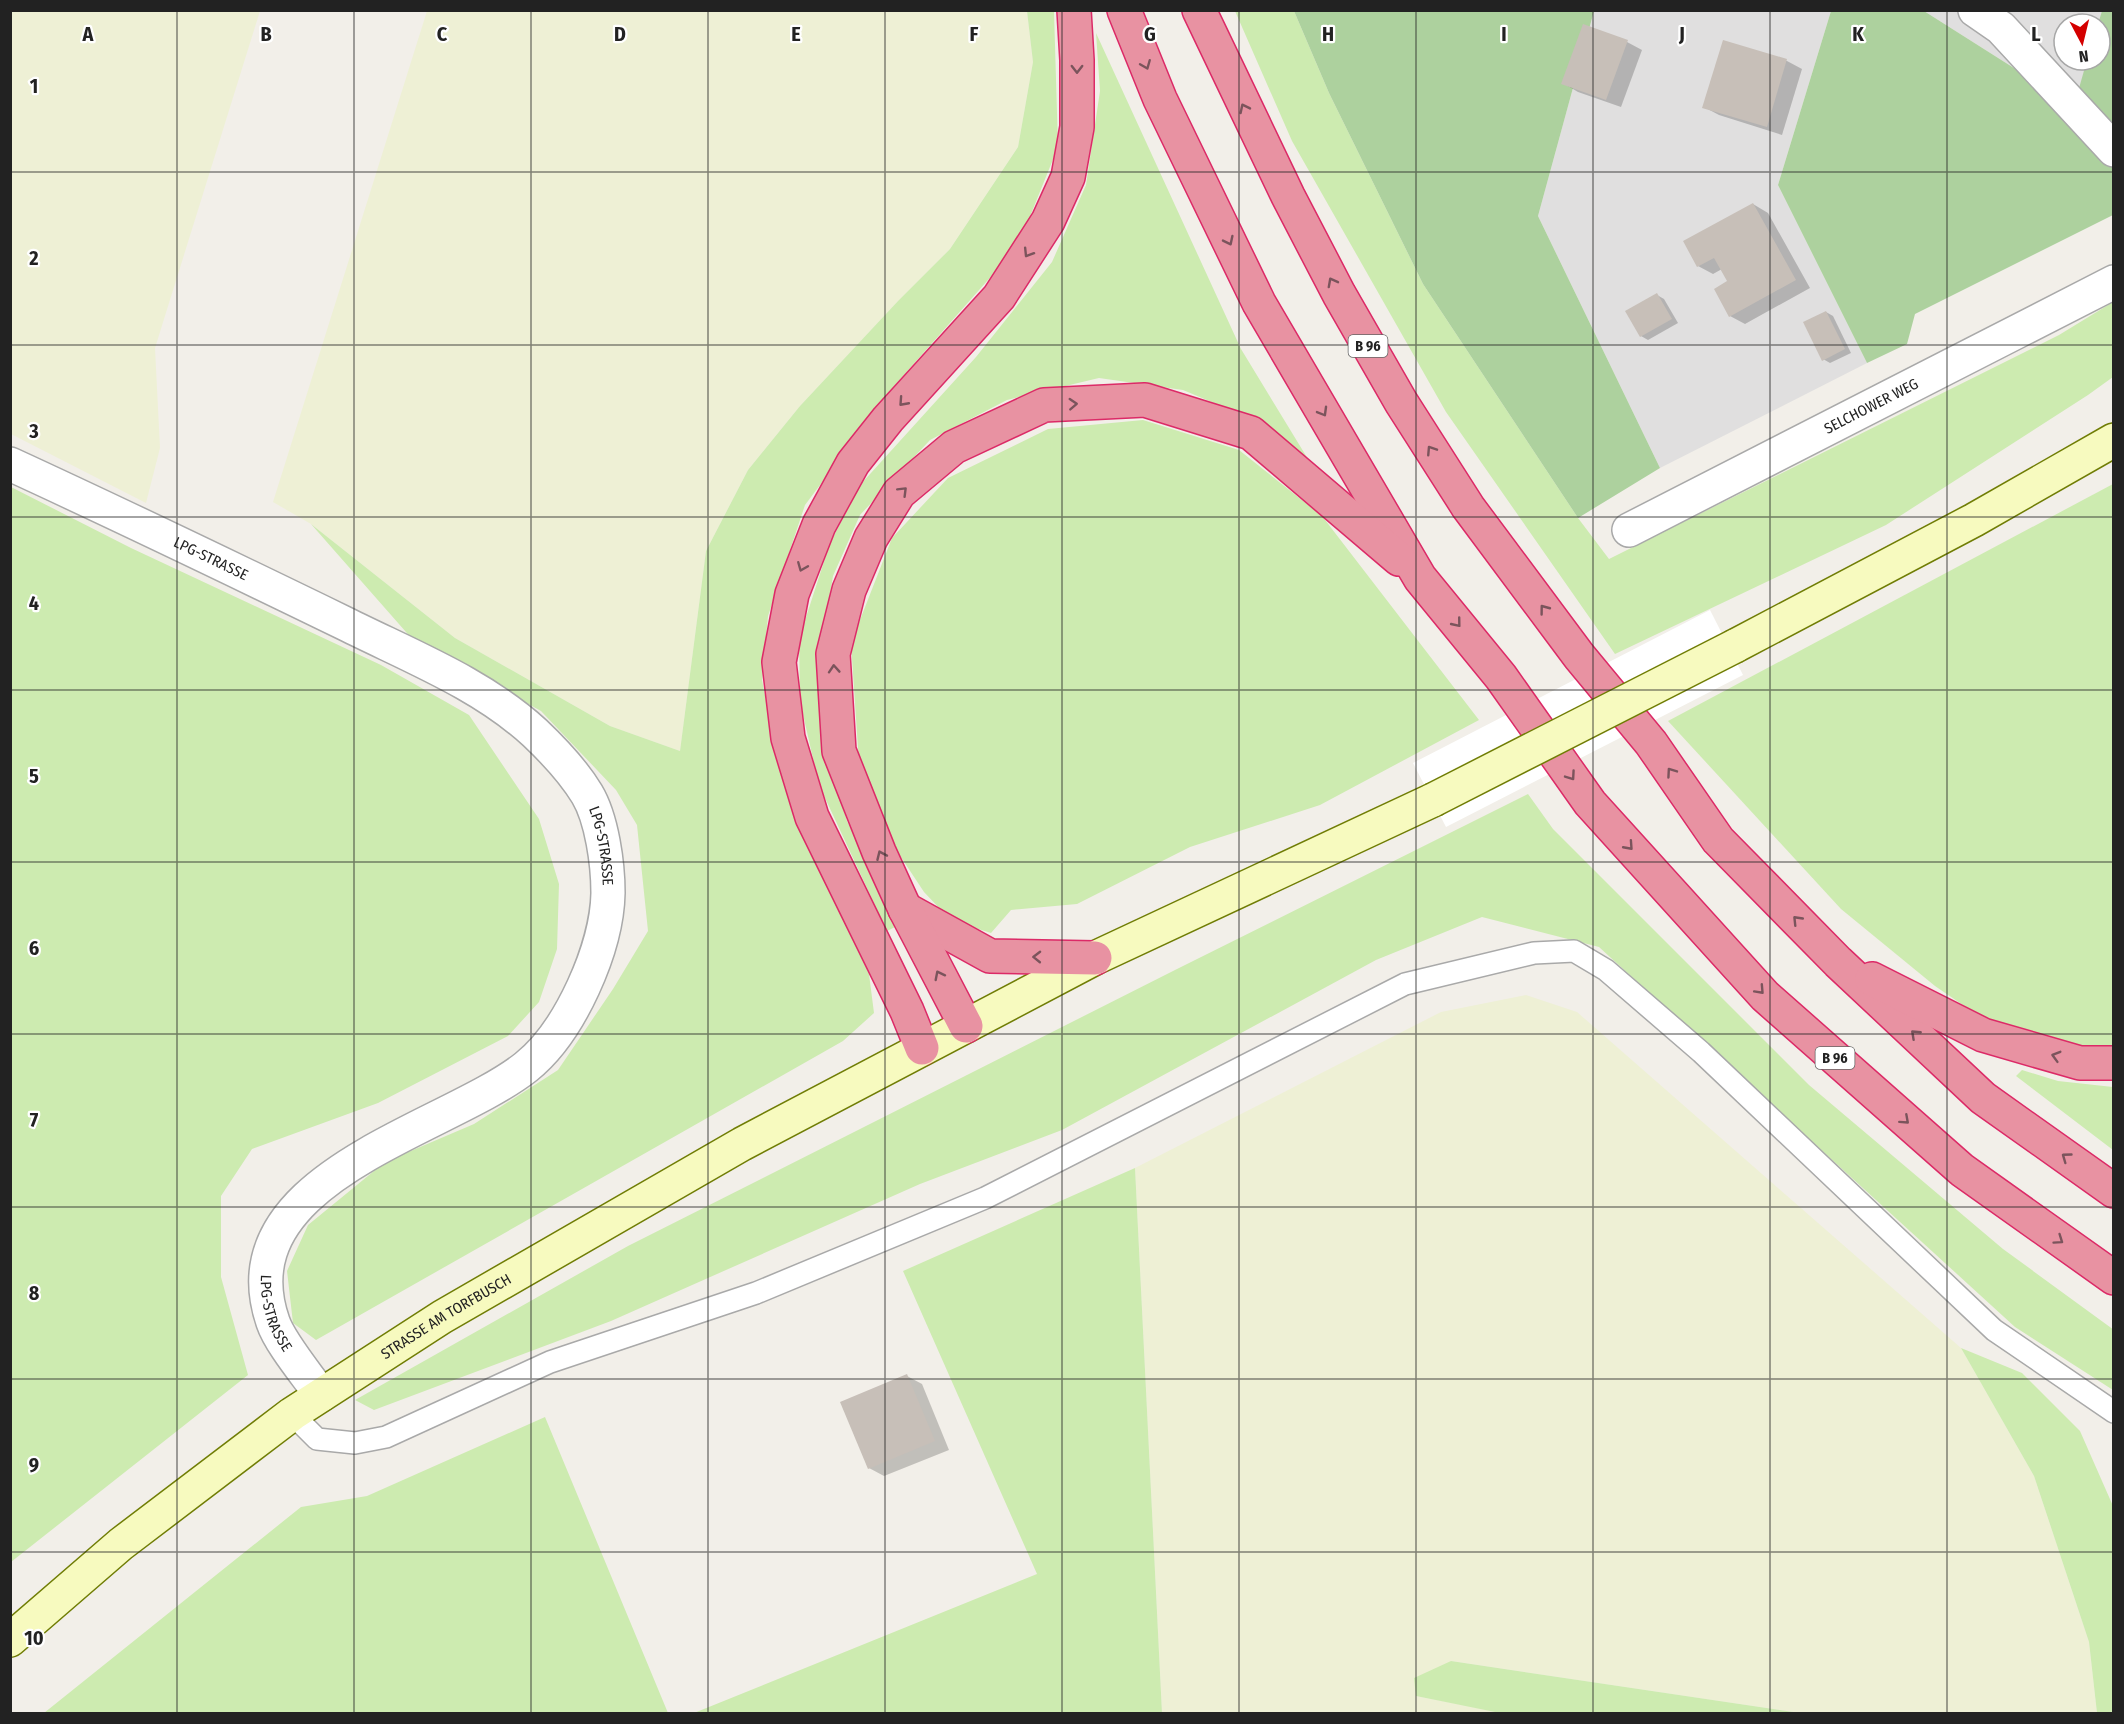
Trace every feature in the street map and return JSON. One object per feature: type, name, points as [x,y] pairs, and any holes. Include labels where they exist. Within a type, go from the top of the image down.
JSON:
[{"type":"highway","points":[[922,1048],[907,1011],[812,817],[788,738],[779,662],[792,594],[819,525],[853,464],[888,419],[999,297],[1048,221],[1068,177],[1077,127],[1074,10]]},
{"type":"highway","name":"B 96","points":[[1124,10],[1160,99],[1259,303],[1420,578],[1502,677],[1590,803],[1765,996],[1962,1170],[2114,1278]]},
{"type":"highway","name":"B 96","points":[[1199,10],[1248,116],[1339,294],[1401,402],[1468,507],[1579,656],[1651,743],[1718,840],[1838,962],[1983,1098],[2114,1191]]},
{"type":"highway","points":[[966,1026],[905,909],[879,852],[839,751],[833,654],[849,590],[871,538],[899,493],[954,447],[1044,405],[1145,400],[1251,433],[1420,578]]},
{"type":"highway","points":[[905,909],[990,956],[1095,958]]},
{"type":"highway","points":[[1838,962],[1983,1035],[2080,1063],[2114,1063]]},
{"type":"street","points":[[1975,10],[2001,28],[2114,150]]},
{"type":"street","name":"SELCHOWER WEG","points":[[1629,530],[2114,282]]},
{"type":"street","name":"STRASSE AM TORFBUSCH","points":[[10,1640],[121,1544],[292,1414],[442,1317],[742,1144],[1095,958],[1433,800],[1735,646],[1974,520],[2114,440]]},
{"type":"street","name":"LPG-STRASSE","points":[[10,464],[184,544],[456,678],[504,708],[534,732],[564,763],[588,796],[592,806],[601,834],[607,870],[608,898],[603,933],[593,967],[554,1036],[530,1064],[500,1086],[400,1136],[344,1168],[309,1197],[286,1221],[272,1248],[267,1267],[267,1296],[274,1324],[321,1395]]},
{"type":"lane","points":[[292,1414],[317,1439],[355,1443],[386,1437],[550,1362],[756,1293],[985,1198],[1405,984],[1534,953],[1574,951],[1606,970],[1701,1052],[1994,1330],[2114,1412]]},
{"type":"shaded area","points":[[1594,11],[1831,11],[1778,185],[1867,363],[1660,468],[1538,216]]},
{"type":"shaded area","points":[[1924,11],[2104,11],[2052,12],[2052,72],[2084,72],[2074,106]]},
{"type":"green space","points":[[10,11],[260,11],[155,348],[160,448],[146,503],[11,434]]},
{"type":"green space","points":[[427,11],[1027,11],[1033,62],[1018,147],[950,249],[800,406],[748,470],[706,551],[680,751],[610,726],[455,638],[311,524],[273,502]]},
{"type":"green space","points":[[1027,11],[1054,11],[1058,147],[1018,246],[895,385],[805,505],[768,616],[762,680],[776,753],[820,863],[869,974],[874,1013],[843,1041],[316,1340],[293,1323],[287,1271],[308,1225],[385,1162],[474,1124],[558,1070],[613,989],[648,931],[637,825],[616,790],[541,711],[413,640],[311,524],[455,638],[610,726],[680,751],[706,551],[748,470],[800,406],[950,249],[1018,147],[1033,62]]},
{"type":"green space","points":[[1235,11],[1294,11],[1329,93],[1423,284],[1578,518],[1609,559],[2059,335],[2113,302],[2113,377],[1886,525],[1615,654],[1446,412],[1292,141]]},
{"type":"green space","points":[[1294,11],[1594,11],[1538,216],[1660,468],[1578,518],[1423,284],[1329,93]]},
{"type":"green space","points":[[1831,11],[1924,11],[2074,106],[2084,72],[2112,72],[2112,12],[2102,12],[2113,11],[2113,215],[1915,314],[1907,344],[1867,363],[1778,185]]},
{"type":"green space","points":[[1096,33],[1241,349],[1311,464],[1257,421],[1183,390],[1099,378],[1007,400],[930,440],[860,515],[833,576],[819,659],[823,742],[847,821],[899,925],[887,931],[819,785],[800,701],[799,639],[830,543],[861,484],[976,357],[1052,262],[1086,185],[1100,91]]},
{"type":"green space","points":[[1143,420],[1239,450],[1322,516],[1479,720],[1320,805],[1190,847],[1077,904],[1011,910],[991,933],[963,924],[942,911],[924,892],[889,839],[859,763],[851,643],[892,538],[948,478],[1048,429]]},
{"type":"green space","points":[[2113,484],[2113,1050],[2050,1048],[2001,1031],[1935,986],[1841,909],[1668,721]]},
{"type":"green space","points":[[11,487],[131,548],[381,665],[469,715],[539,819],[559,884],[557,949],[539,1002],[508,1036],[378,1103],[252,1149],[221,1196],[221,1277],[248,1375],[11,1562]]},
{"type":"green space","points":[[1528,794],[1553,829],[1809,1085],[2003,1249],[2114,1330],[2113,1390],[2015,1327],[1599,947],[1482,917],[1376,960],[1062,1130],[920,1184],[611,1321],[374,1410],[355,1400],[628,1246]]},
{"type":"green space","points":[[1526,995],[1577,1012],[1961,1348],[2034,1476],[2089,1642],[2097,1713],[1800,1713],[1451,1661],[1416,1696],[1505,1713],[1162,1713],[1135,1168],[1441,1012]]},
{"type":"green space","points":[[2022,1070],[2058,1081],[2113,1087],[2113,1150],[2016,1076]]},
{"type":"green space","points":[[1135,1168],[1162,1713],[694,1713],[1037,1574],[903,1271]]},
{"type":"green space","points":[[1961,1348],[2022,1373],[2080,1431],[2113,1506],[2113,1713],[2097,1713],[2089,1642],[2034,1476]]},
{"type":"green space","points":[[545,1417],[668,1713],[44,1713],[301,1507],[367,1496]]},
{"type":"green space","points":[[1451,1661],[1800,1713],[1505,1714],[1416,1696],[1414,1678]]},
{"type":"pier","points":[[1710,610],[1743,675],[1446,827],[1413,763]]},
{"type":"building","points":[[1583,24],[1628,40],[1606,100],[1561,84]]},
{"type":"building","points":[[1723,40],[1787,59],[1767,127],[1702,108]]},
{"type":"building","points":[[1753,203],[1796,280],[1729,317],[1714,289],[1727,281],[1714,258],[1697,267],[1683,241]]},
{"type":"building","points":[[1657,293],[1672,319],[1640,337],[1625,311]]},
{"type":"building","points":[[1826,311],[1845,349],[1822,361],[1803,322]]},
{"type":"building","points":[[907,1374],[935,1441],[868,1469],[840,1402]]}]
